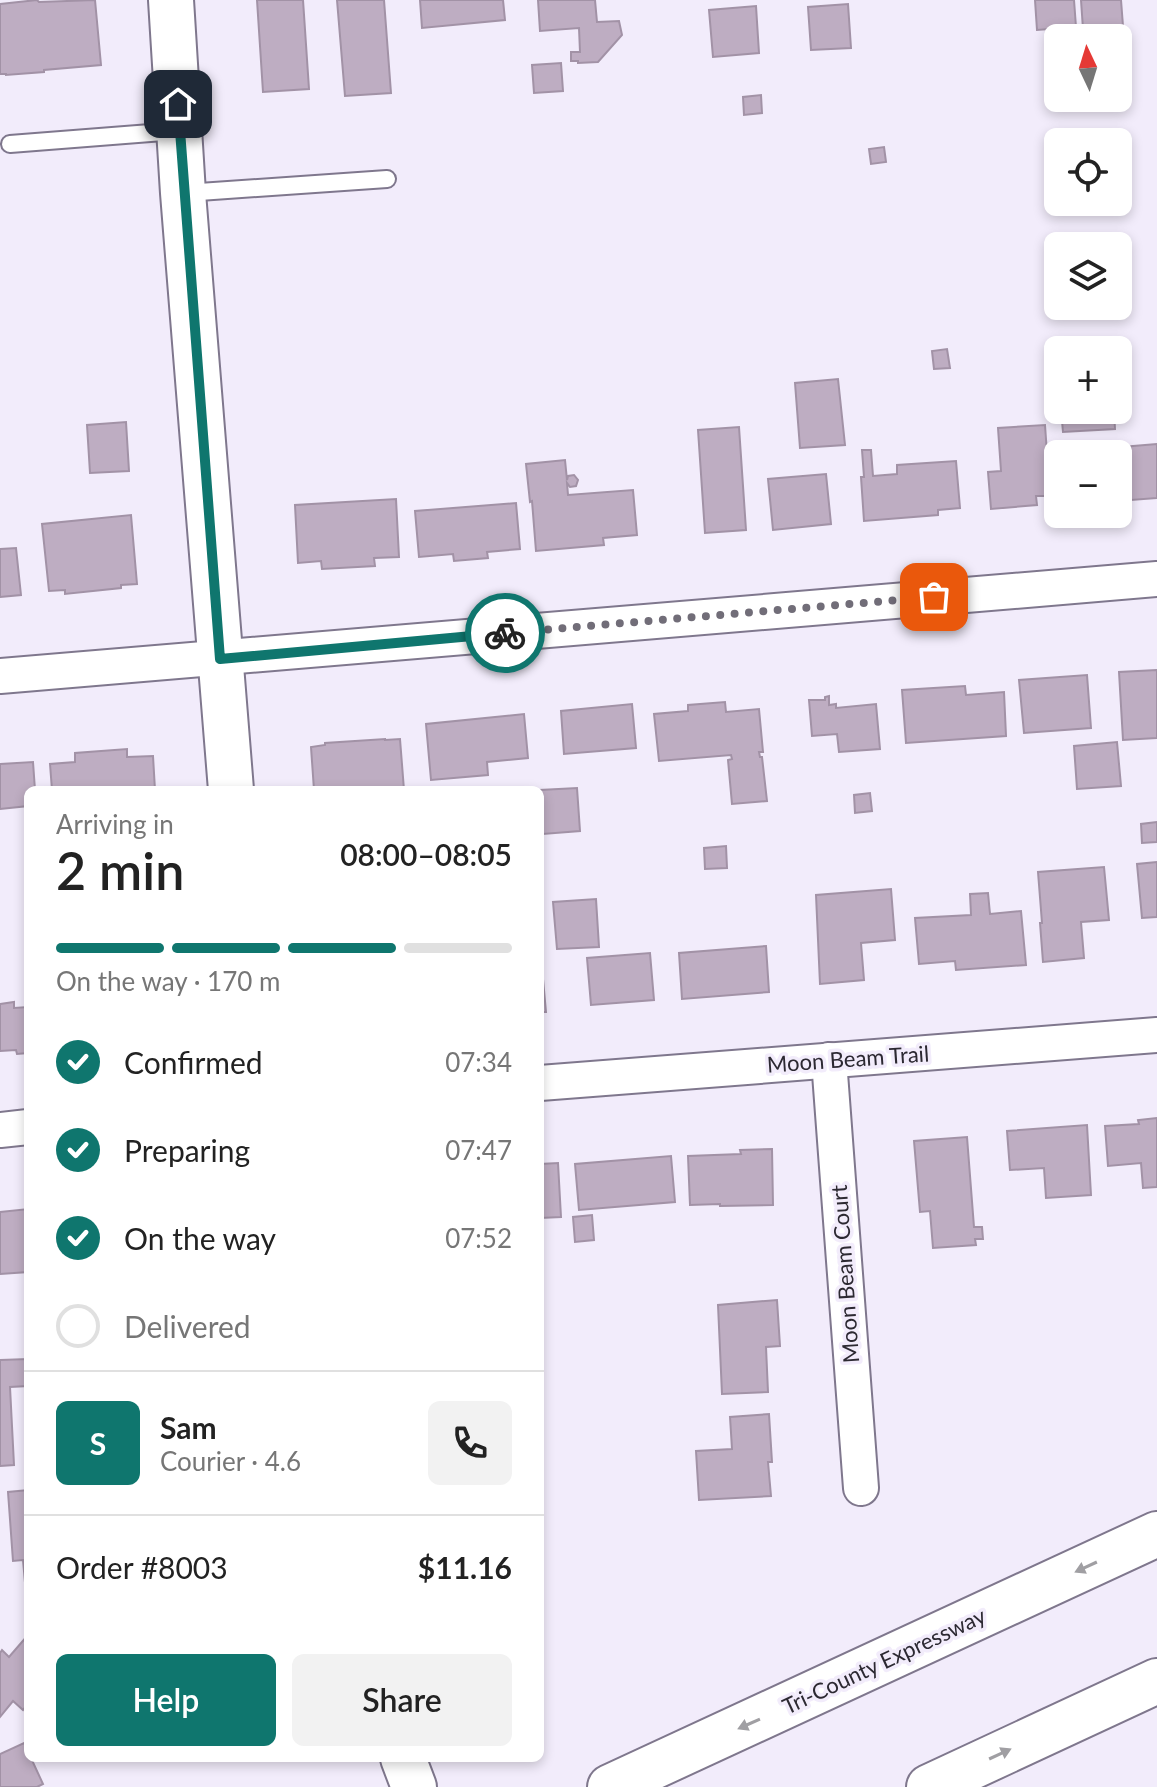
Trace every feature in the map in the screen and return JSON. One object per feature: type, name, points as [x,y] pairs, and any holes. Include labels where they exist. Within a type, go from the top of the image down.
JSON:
[{"type":"main road","points":[[171,0],[183,193],[231,786]]},
{"type":"main road","name":"Tri-County Expressway","points":[[610,1787],[1157,1534]]},
{"type":"main road","points":[[929,1787],[1157,1681]]},
{"type":"main road","points":[[405,1762],[414,1787]]},
{"type":"street","points":[[0,676],[1157,579]]},
{"type":"street","name":"Moon Beam Trail","points":[[544,1083],[1157,1035]]},
{"type":"street","name":"Moon Beam Court","points":[[829,1060],[861,1488]]},
{"type":"street","points":[[0,1130],[24,1127]]},
{"type":"lane","points":[[10,144],[179,131]]},
{"type":"lane","points":[[183,193],[387,179]]},
{"type":"building","points":[[37,0],[95,0],[101,65],[0,74],[0,4]]},
{"type":"building","points":[[257,0],[303,0],[309,89],[263,92]]},
{"type":"building","points":[[337,0],[384,0],[391,93],[345,96]]},
{"type":"building","points":[[420,0],[503,0],[505,20],[422,28]]},
{"type":"building","points":[[538,0],[595,0],[597,22],[619,21],[622,35],[598,62],[571,61],[571,52],[580,52],[579,28],[540,31]]},
{"type":"building","points":[[1035,0],[1074,0],[1076,24],[1044,24],[1044,29],[1037,30]]},
{"type":"building","points":[[1081,0],[1121,0],[1123,24],[1083,24]]},
{"type":"building","points":[[848,4],[851,48],[811,50],[808,7]]},
{"type":"building","points":[[756,6],[759,53],[713,57],[709,10]]},
{"type":"building","points":[[561,63],[563,91],[534,93],[532,65]]},
{"type":"building","points":[[761,95],[762,113],[744,115],[743,97]]},
{"type":"building","points":[[884,147],[886,162],[871,164],[869,149]]},
{"type":"building","points":[[947,349],[950,368],[934,369],[932,351]]},
{"type":"building","points":[[838,379],[845,445],[800,448],[795,383]]},
{"type":"building","points":[[126,422],[129,471],[90,473],[87,425]]},
{"type":"building","points":[[1062,424],[1115,424],[1115,429],[1063,432]]},
{"type":"building","points":[[1045,425],[1044,496],[1036,496],[1037,505],[991,509],[988,472],[1001,471],[998,428]]},
{"type":"building","points":[[739,427],[746,530],[705,533],[698,430]]},
{"type":"building","points":[[1157,444],[1157,498],[1132,500],[1132,446]]},
{"type":"building","points":[[862,450],[871,450],[873,476],[897,474],[897,465],[956,461],[960,508],[938,510],[938,515],[864,521]]},
{"type":"building","points":[[565,460],[567,480],[568,476],[574,475],[578,480],[576,486],[570,487],[567,483],[568,495],[633,490],[637,535],[603,538],[604,545],[536,551],[526,464]]},
{"type":"building","points":[[826,474],[831,524],[773,530],[768,479]]},
{"type":"building","points":[[396,499],[399,557],[374,558],[375,566],[322,569],[321,561],[298,563],[295,505]]},
{"type":"building","points":[[516,503],[520,549],[487,552],[488,558],[454,561],[453,554],[419,557],[415,511]]},
{"type":"building","points":[[131,515],[137,584],[65,594],[65,590],[49,591],[42,524]]},
{"type":"building","points":[[16,548],[21,595],[0,597],[0,549]]},
{"type":"building","points":[[1157,670],[1157,738],[1123,740],[1119,672]]},
{"type":"building","points":[[1087,675],[1091,728],[1024,733],[1019,680]]},
{"type":"building","points":[[965,686],[966,695],[1004,692],[1006,736],[906,743],[902,690]]},
{"type":"building","points":[[829,696],[829,705],[836,704],[836,708],[876,704],[880,749],[839,752],[837,734],[812,736],[809,700],[825,700]]},
{"type":"building","points":[[725,702],[726,712],[759,709],[763,752],[759,752],[767,801],[732,804],[728,760],[732,759],[731,755],[659,761],[654,714],[688,711],[688,705]]},
{"type":"building","points":[[632,704],[636,748],[564,754],[561,711]]},
{"type":"building","points":[[524,714],[528,758],[487,762],[488,775],[431,780],[426,724]]},
{"type":"building","points":[[400,739],[404,786],[314,786],[311,747],[325,743]]},
{"type":"building","points":[[1117,742],[1121,786],[1077,789],[1074,746]]},
{"type":"building","points":[[127,749],[127,757],[153,756],[155,786],[52,786],[50,764],[75,762],[75,753]]},
{"type":"building","points":[[33,762],[35,786],[24,786],[24,806],[0,809],[0,764]]},
{"type":"building","points":[[577,788],[580,831],[544,834],[544,790]]},
{"type":"building","points":[[870,793],[872,811],[855,813],[854,795]]},
{"type":"building","points":[[1157,822],[1157,842],[1142,843],[1141,824]]},
{"type":"building","points":[[726,846],[727,868],[705,869],[704,848]]},
{"type":"building","points":[[1157,862],[1157,917],[1142,918],[1137,864]]},
{"type":"building","points":[[1104,867],[1109,920],[1081,922],[1084,958],[1043,962],[1038,872]]},
{"type":"building","points":[[891,889],[895,940],[861,943],[864,980],[820,984],[816,895]]},
{"type":"building","points":[[988,893],[990,914],[1021,911],[1026,965],[956,970],[955,961],[919,964],[915,918],[971,915],[970,894]]},
{"type":"building","points":[[596,899],[599,947],[557,949],[553,902]]},
{"type":"building","points":[[766,946],[769,992],[682,999],[679,953]]},
{"type":"building","points":[[650,953],[654,1000],[591,1005],[587,958]]},
{"type":"building","points":[[14,1002],[14,1008],[24,1007],[24,1053],[17,1054],[16,1050],[0,1051],[0,1004]]},
{"type":"building","points":[[1157,1118],[1157,1187],[1143,1188],[1141,1163],[1108,1166],[1105,1126],[1139,1124],[1138,1120]]},
{"type":"building","points":[[1087,1125],[1091,1195],[1046,1198],[1044,1168],[1010,1170],[1007,1131]]},
{"type":"building","points":[[967,1137],[974,1227],[982,1227],[983,1239],[975,1239],[976,1245],[933,1248],[930,1211],[920,1212],[914,1141]]},
{"type":"building","points":[[772,1149],[773,1205],[690,1205],[688,1156],[741,1154],[740,1150]]},
{"type":"building","points":[[671,1156],[675,1202],[579,1210],[575,1164]]},
{"type":"building","points":[[558,1163],[561,1217],[544,1218],[544,1164]]},
{"type":"building","points":[[24,1209],[24,1272],[0,1274],[0,1212]]},
{"type":"building","points":[[592,1215],[594,1240],[575,1242],[573,1217]]},
{"type":"building","points":[[777,1300],[780,1346],[766,1347],[768,1392],[722,1394],[718,1305]]},
{"type":"building","points":[[24,1359],[24,1386],[10,1387],[14,1465],[0,1466],[0,1360]]},
{"type":"building","points":[[769,1414],[771,1496],[699,1500],[696,1451],[732,1449],[730,1417]]},
{"type":"building","points":[[24,1490],[24,1571],[23,1560],[13,1561],[8,1492]]},
{"type":"building","points":[[24,1640],[24,1709],[13,1701],[0,1717],[2,1650],[9,1657]]},
{"type":"building","points":[[24,1743],[24,1762],[33,1762],[43,1784],[37,1787],[0,1787],[0,1754]]},
{"type":"way so far","points":[[505,633],[934,597]]},
{"type":"route","points":[[178,104],[220,659],[505,633]]}]
